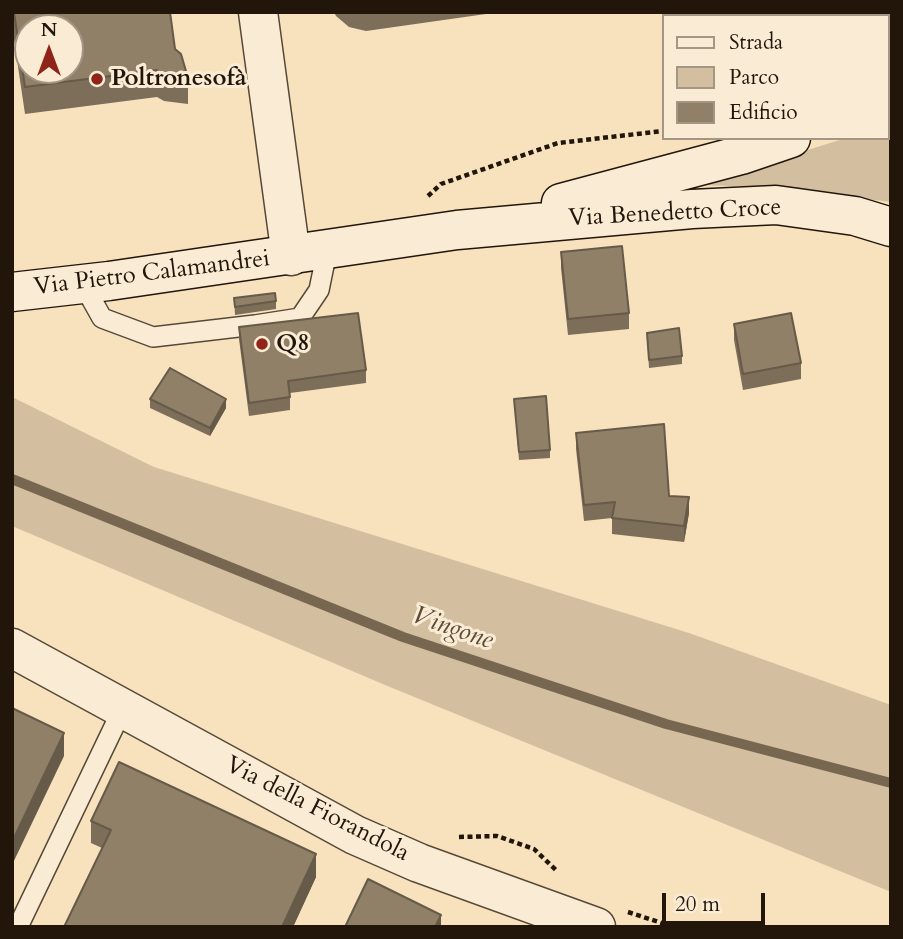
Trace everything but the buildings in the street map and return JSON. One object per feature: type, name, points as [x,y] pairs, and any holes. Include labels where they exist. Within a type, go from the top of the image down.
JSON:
[{"type":"main road","points":[[258,12],[309,253]]},
{"type":"main road","name":"Via Benedetto Croce","points":[[457,230],[741,155],[785,140]]},
{"type":"main road","name":"Via Benedetto Croce","points":[[309,253],[457,230],[692,209],[776,205],[855,216],[891,228]]},
{"type":"main road","name":"Via Pietro Calamandrei","points":[[12,292],[309,253]]},
{"type":"main road","name":"Via della Fiorandola","points":[[12,648],[355,835],[419,863],[596,927]]},
{"type":"lane","points":[[83,284],[102,318],[153,337],[255,325],[300,318],[319,290],[309,253]]},
{"type":"lane","points":[[18,927],[123,708]]},
{"type":"path","points":[[426,197],[441,184],[558,143],[662,131]]},
{"type":"path","points":[[447,837],[497,836],[534,849],[560,874]]},
{"type":"green space","points":[[889,115],[891,202],[765,187],[696,185],[840,140],[889,140]]},
{"type":"green space","points":[[12,397],[154,467],[689,633],[891,705],[891,892],[385,685],[12,526]]},
{"type":"waterway","name":"Vingone","points":[[12,479],[403,637],[666,724],[891,783]]},
{"type":"place","name":"Poltronesofà","points":[[97,79]]},
{"type":"place","name":"Q8","points":[[262,344]]}]
